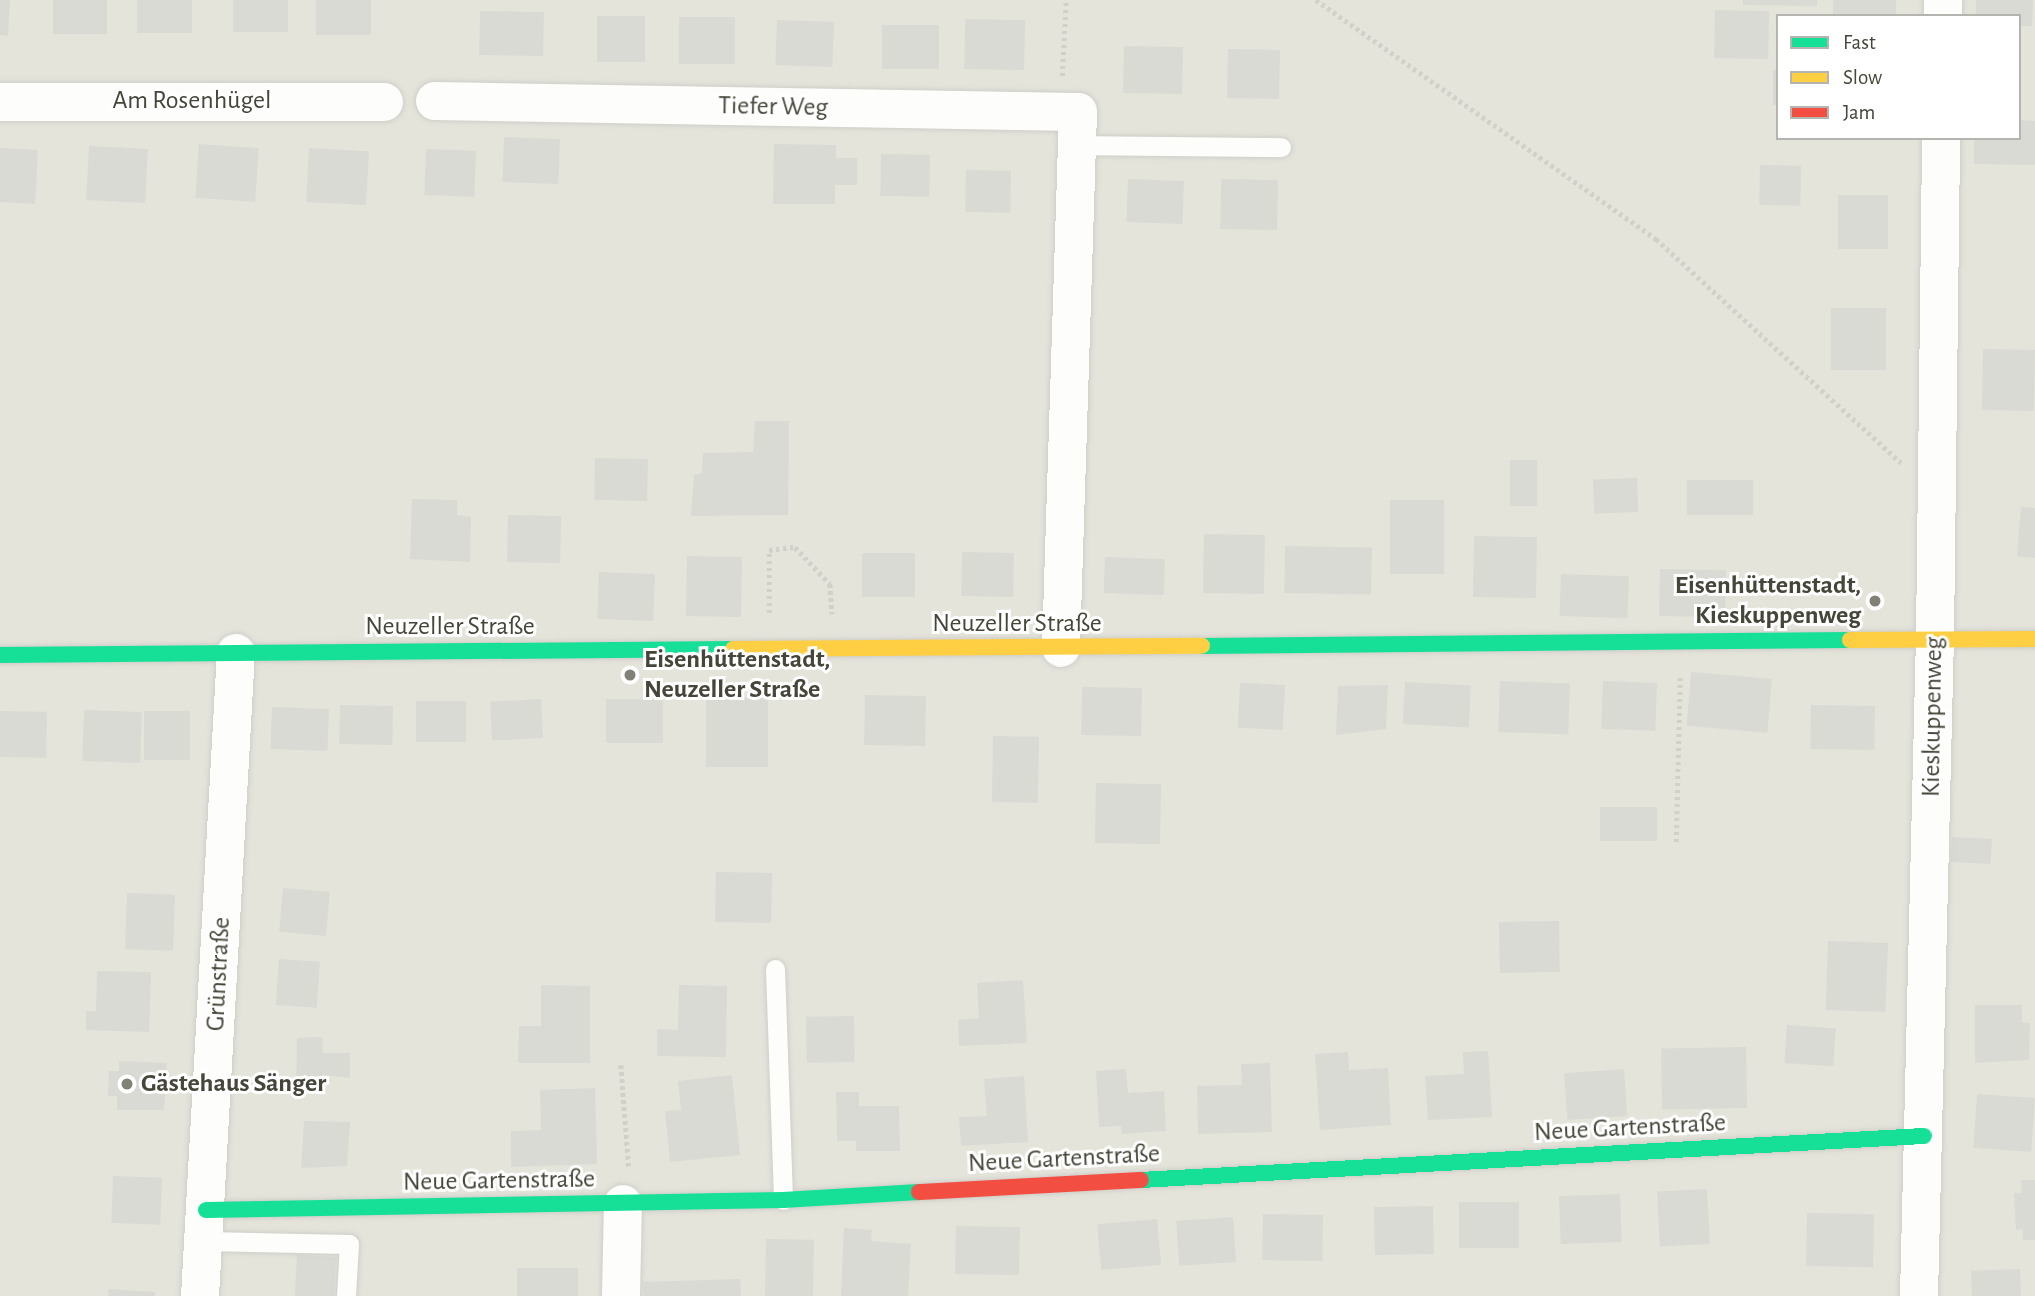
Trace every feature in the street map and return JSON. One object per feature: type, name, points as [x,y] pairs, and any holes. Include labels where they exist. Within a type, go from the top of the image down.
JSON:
[{"type":"main road","name":"Neuzeller Straße","points":[[0,654],[1061,648],[1935,637],[2035,639]]},
{"type":"main road","name":"Neue Gartenstraße","points":[[205,1225],[628,1204],[783,1200],[1924,1136]]},
{"type":"street","name":"Tiefer Weg","points":[[435,101],[1069,128]]},
{"type":"street","name":"Am Rosenhügel","points":[[0,102],[384,102]]},
{"type":"street","points":[[1061,648],[1069,128]]},
{"type":"street","name":"Kieskuppenweg","points":[[1919,1296],[1935,637],[1941,140]]},
{"type":"street","name":"Grünstraße","points":[[200,1296],[236,653]]},
{"type":"street","points":[[621,1296],[628,1204]]},
{"type":"lane","name":"Tiefer Weg","points":[[1069,128],[1281,147]]},
{"type":"lane","points":[[775,969],[783,1200]]},
{"type":"lane","points":[[205,1225],[349,1244],[346,1296]]},
{"type":"path","points":[[1066,0],[1069,128]]},
{"type":"path","points":[[1316,0],[1656,239],[1935,494]]},
{"type":"path","points":[[776,650],[766,594],[769,550],[794,547],[830,584],[835,649]]},
{"type":"path","points":[[1676,842],[1681,641]]},
{"type":"path","points":[[621,1065],[628,1204]]},
{"type":"shaded area","points":[[0,0],[2035,0],[2035,1296],[0,1296]]},
{"type":"building","points":[[0,0],[10,0],[8,36],[0,35]]},
{"type":"building","points":[[53,0],[107,0],[107,34],[53,34]]},
{"type":"building","points":[[137,0],[192,0],[192,33],[137,33]]},
{"type":"building","points":[[233,0],[288,0],[288,32],[233,32]]},
{"type":"building","points":[[316,0],[371,0],[371,35],[316,35]]},
{"type":"building","points":[[1743,0],[1817,0],[1817,6],[1743,5]]},
{"type":"building","points":[[1833,0],[1896,0],[1896,14],[1833,14]]},
{"type":"building","points":[[1976,0],[2033,0],[2032,26],[2021,26],[2021,14],[1976,14]]},
{"type":"building","points":[[1715,10],[1769,11],[1768,59],[1714,58]]},
{"type":"building","points":[[480,11],[544,12],[543,56],[479,55]]},
{"type":"building","points":[[597,16],[645,16],[645,62],[597,62]]},
{"type":"building","points":[[679,17],[735,17],[735,64],[679,64]]},
{"type":"building","points":[[965,19],[1025,20],[1024,70],[964,69]]},
{"type":"building","points":[[777,20],[834,22],[832,67],[775,65]]},
{"type":"building","points":[[882,25],[939,25],[939,69],[882,69]]},
{"type":"building","points":[[1124,46],[1183,47],[1182,94],[1123,93]]},
{"type":"building","points":[[1228,49],[1280,50],[1279,99],[1227,98]]},
{"type":"building","points":[[1773,70],[1776,70],[1776,105],[1773,105]]},
{"type":"building","points":[[2021,120],[2035,121],[2035,165],[1974,164],[1974,140],[2021,140]]},
{"type":"building","points":[[504,137],[560,139],[558,184],[502,182]]},
{"type":"building","points":[[199,144],[259,148],[255,202],[195,198]]},
{"type":"building","points":[[774,144],[836,145],[836,158],[857,158],[857,185],[835,185],[835,204],[773,204]]},
{"type":"building","points":[[89,146],[148,149],[145,203],[86,200]]},
{"type":"building","points":[[0,148],[38,150],[35,204],[0,202]]},
{"type":"building","points":[[309,148],[369,151],[366,205],[306,202]]},
{"type":"building","points":[[426,149],[476,151],[474,197],[424,195]]},
{"type":"building","points":[[881,154],[930,155],[929,197],[880,196]]},
{"type":"building","points":[[1760,165],[1801,166],[1800,206],[1759,205]]},
{"type":"building","points":[[966,170],[1011,171],[1010,213],[965,212]]},
{"type":"building","points":[[1128,179],[1184,181],[1182,224],[1126,222]]},
{"type":"building","points":[[1221,179],[1278,180],[1277,230],[1220,229]]},
{"type":"building","points":[[1838,195],[1888,195],[1888,249],[1838,249]]},
{"type":"building","points":[[1831,308],[1886,308],[1886,370],[1831,370]]},
{"type":"building","points":[[1983,349],[2035,350],[2034,411],[1982,410]]},
{"type":"building","points":[[755,421],[789,421],[788,515],[691,516],[694,475],[702,473],[703,453],[753,452]]},
{"type":"building","points":[[595,458],[648,459],[647,501],[594,500]]},
{"type":"building","points":[[1510,460],[1537,460],[1537,506],[1510,506]]},
{"type":"building","points":[[1637,478],[1638,512],[1594,514],[1593,480]]},
{"type":"building","points":[[1687,480],[1753,480],[1753,515],[1687,515]]},
{"type":"building","points":[[412,499],[457,500],[457,515],[471,517],[470,562],[410,559]]},
{"type":"building","points":[[1390,500],[1444,500],[1444,574],[1390,574]]},
{"type":"building","points":[[2021,507],[2035,508],[2035,558],[2017,556]]},
{"type":"building","points":[[508,515],[561,516],[560,563],[507,562]]},
{"type":"building","points":[[1204,534],[1265,535],[1264,594],[1203,593]]},
{"type":"building","points":[[1474,536],[1537,537],[1536,598],[1473,597]]},
{"type":"building","points":[[1285,546],[1372,548],[1371,595],[1284,593]]},
{"type":"building","points":[[962,552],[1014,553],[1013,597],[961,596]]},
{"type":"building","points":[[862,553],[915,553],[915,597],[862,597]]},
{"type":"building","points":[[687,556],[742,557],[741,617],[686,616]]},
{"type":"building","points":[[1105,557],[1165,559],[1164,595],[1104,593]]},
{"type":"building","points":[[1660,569],[1726,570],[1725,617],[1659,616]]},
{"type":"building","points":[[599,572],[655,574],[653,621],[597,619]]},
{"type":"building","points":[[1561,574],[1629,576],[1627,618],[1560,616]]},
{"type":"building","points":[[1691,672],[1772,679],[1767,733],[1687,726]]},
{"type":"building","points":[[1500,681],[1570,683],[1568,734],[1498,732]]},
{"type":"building","points":[[1603,681],[1657,683],[1655,731],[1601,729]]},
{"type":"building","points":[[1405,682],[1471,685],[1469,727],[1403,724]]},
{"type":"building","points":[[1240,683],[1285,685],[1283,730],[1238,728]]},
{"type":"building","points":[[1388,685],[1386,729],[1336,735],[1338,686]]},
{"type":"building","points":[[1082,687],[1142,688],[1141,736],[1081,735]]},
{"type":"building","points":[[865,695],[926,696],[925,746],[864,745]]},
{"type":"building","points":[[706,697],[768,697],[768,767],[706,767]]},
{"type":"building","points":[[541,699],[543,738],[492,741],[490,702]]},
{"type":"building","points":[[606,699],[663,699],[663,743],[606,743]]},
{"type":"building","points":[[416,701],[466,701],[466,742],[416,742]]},
{"type":"building","points":[[340,705],[393,706],[392,745],[339,744]]},
{"type":"building","points":[[1811,705],[1875,706],[1874,750],[1810,749]]},
{"type":"building","points":[[272,707],[329,709],[327,751],[271,749]]},
{"type":"building","points":[[84,710],[142,712],[140,763],[82,761]]},
{"type":"building","points":[[0,711],[47,712],[46,758],[0,757]]},
{"type":"building","points":[[144,711],[190,711],[190,760],[144,760]]},
{"type":"building","points":[[993,736],[1039,737],[1038,803],[992,802]]},
{"type":"building","points":[[1096,783],[1161,784],[1160,844],[1095,843]]},
{"type":"building","points":[[1600,807],[1657,807],[1657,841],[1600,841]]},
{"type":"building","points":[[1952,837],[1992,839],[1991,864],[1951,862]]},
{"type":"building","points":[[716,872],[772,873],[771,923],[715,922]]},
{"type":"building","points":[[283,888],[330,892],[326,936],[279,932]]},
{"type":"building","points":[[127,893],[175,895],[173,951],[125,949]]},
{"type":"building","points":[[1559,921],[1560,972],[1500,973],[1499,922]]},
{"type":"building","points":[[1828,941],[1888,943],[1886,1012],[1826,1010]]},
{"type":"building","points":[[279,959],[320,962],[317,1008],[276,1005]]},
{"type":"building","points":[[97,971],[151,972],[149,1032],[86,1030],[86,1011],[96,1011]]},
{"type":"building","points":[[1023,980],[1027,1043],[959,1046],[958,1020],[979,1018],[977,983]]},
{"type":"building","points":[[541,985],[590,986],[590,1063],[518,1063],[519,1026],[541,1026]]},
{"type":"building","points":[[679,985],[727,986],[726,1057],[657,1056],[657,1029],[678,1030]]},
{"type":"building","points":[[1975,1005],[2022,1005],[2022,1023],[2030,1023],[2029,1060],[1975,1063]]},
{"type":"building","points":[[854,1016],[855,1062],[807,1063],[806,1017]]},
{"type":"building","points":[[1787,1025],[1836,1028],[1833,1066],[1784,1063]]},
{"type":"building","points":[[322,1037],[323,1053],[350,1053],[350,1078],[322,1075],[321,1090],[296,1090],[297,1038]]},
{"type":"building","points":[[1746,1047],[1747,1108],[1662,1109],[1661,1048]]},
{"type":"building","points":[[1488,1051],[1492,1117],[1428,1120],[1425,1076],[1464,1074],[1463,1052]]},
{"type":"building","points":[[1348,1052],[1349,1070],[1388,1068],[1391,1125],[1320,1130],[1315,1054]]},
{"type":"building","points":[[119,1061],[167,1063],[164,1110],[117,1110],[117,1096],[108,1096],[109,1071],[119,1071]]},
{"type":"building","points":[[1270,1063],[1272,1132],[1198,1134],[1197,1086],[1242,1085],[1241,1064]]},
{"type":"building","points":[[1126,1069],[1128,1093],[1164,1091],[1166,1131],[1122,1134],[1121,1126],[1099,1127],[1096,1071]]},
{"type":"building","points":[[1624,1069],[1627,1116],[1567,1120],[1564,1073]]},
{"type":"building","points":[[732,1075],[740,1155],[670,1162],[665,1111],[681,1110],[678,1081]]},
{"type":"building","points":[[1024,1076],[1028,1142],[961,1146],[959,1117],[987,1116],[984,1079]]},
{"type":"building","points":[[595,1088],[597,1164],[511,1167],[511,1131],[541,1130],[540,1090]]},
{"type":"building","points":[[836,1092],[859,1092],[859,1106],[899,1106],[900,1151],[856,1151],[856,1141],[837,1141]]},
{"type":"building","points":[[1977,1094],[2035,1098],[2031,1152],[1973,1148]]},
{"type":"building","points":[[304,1121],[350,1122],[347,1166],[301,1168]]},
{"type":"building","points":[[113,1176],[162,1178],[160,1225],[111,1223]]},
{"type":"building","points":[[2021,1180],[2035,1180],[2035,1240],[2023,1240],[2023,1229],[2016,1230],[2014,1193],[2022,1193]]},
{"type":"building","points":[[1707,1189],[1710,1244],[1660,1247],[1657,1192]]},
{"type":"building","points":[[1620,1194],[1622,1242],[1561,1244],[1559,1196]]},
{"type":"building","points":[[1459,1202],[1519,1202],[1519,1248],[1459,1248]]},
{"type":"building","points":[[1433,1206],[1434,1254],[1375,1255],[1374,1207]]},
{"type":"building","points":[[1807,1213],[1874,1214],[1873,1267],[1806,1266]]},
{"type":"building","points":[[1263,1214],[1323,1215],[1322,1261],[1262,1260]]},
{"type":"building","points":[[1233,1217],[1236,1262],[1179,1266],[1176,1221]]},
{"type":"building","points":[[1157,1219],[1161,1265],[1101,1270],[1097,1224]]},
{"type":"building","points":[[956,1226],[1020,1227],[1019,1275],[955,1274]]},
{"type":"building","points":[[844,1228],[872,1230],[871,1241],[911,1244],[908,1296],[841,1296]]},
{"type":"building","points":[[766,1239],[814,1240],[813,1296],[765,1296]]},
{"type":"building","points":[[297,1255],[336,1257],[334,1296],[295,1296]]},
{"type":"building","points":[[517,1268],[578,1268],[578,1296],[517,1296]]},
{"type":"building","points":[[2020,1269],[2021,1296],[1972,1296],[1971,1271]]},
{"type":"building","points":[[740,1279],[741,1296],[644,1296],[643,1282]]},
{"type":"building","points":[[109,1289],[155,1292],[155,1296],[108,1296]]},
{"type":"traffic: fast","points":[[1202,646],[1850,640]]},
{"type":"traffic: fast","points":[[0,655],[733,649]]},
{"type":"traffic: fast","points":[[1141,1180],[1924,1136]]},
{"type":"traffic: fast","points":[[206,1210],[783,1200],[919,1192]]},
{"type":"traffic: slow","points":[[1850,640],[2035,639]]},
{"type":"traffic: slow","points":[[733,649],[1202,646]]},
{"type":"traffic: jam","points":[[919,1192],[1141,1180]]},
{"type":"place","name":"Eisenhüttenstadt, Kieskuppenweg","points":[[1875,601]]},
{"type":"place","name":"Eisenhüttenstadt, Neuzeller Straße","points":[[630,675]]},
{"type":"place","name":"Gästehaus Sänger","points":[[127,1084]]}]
